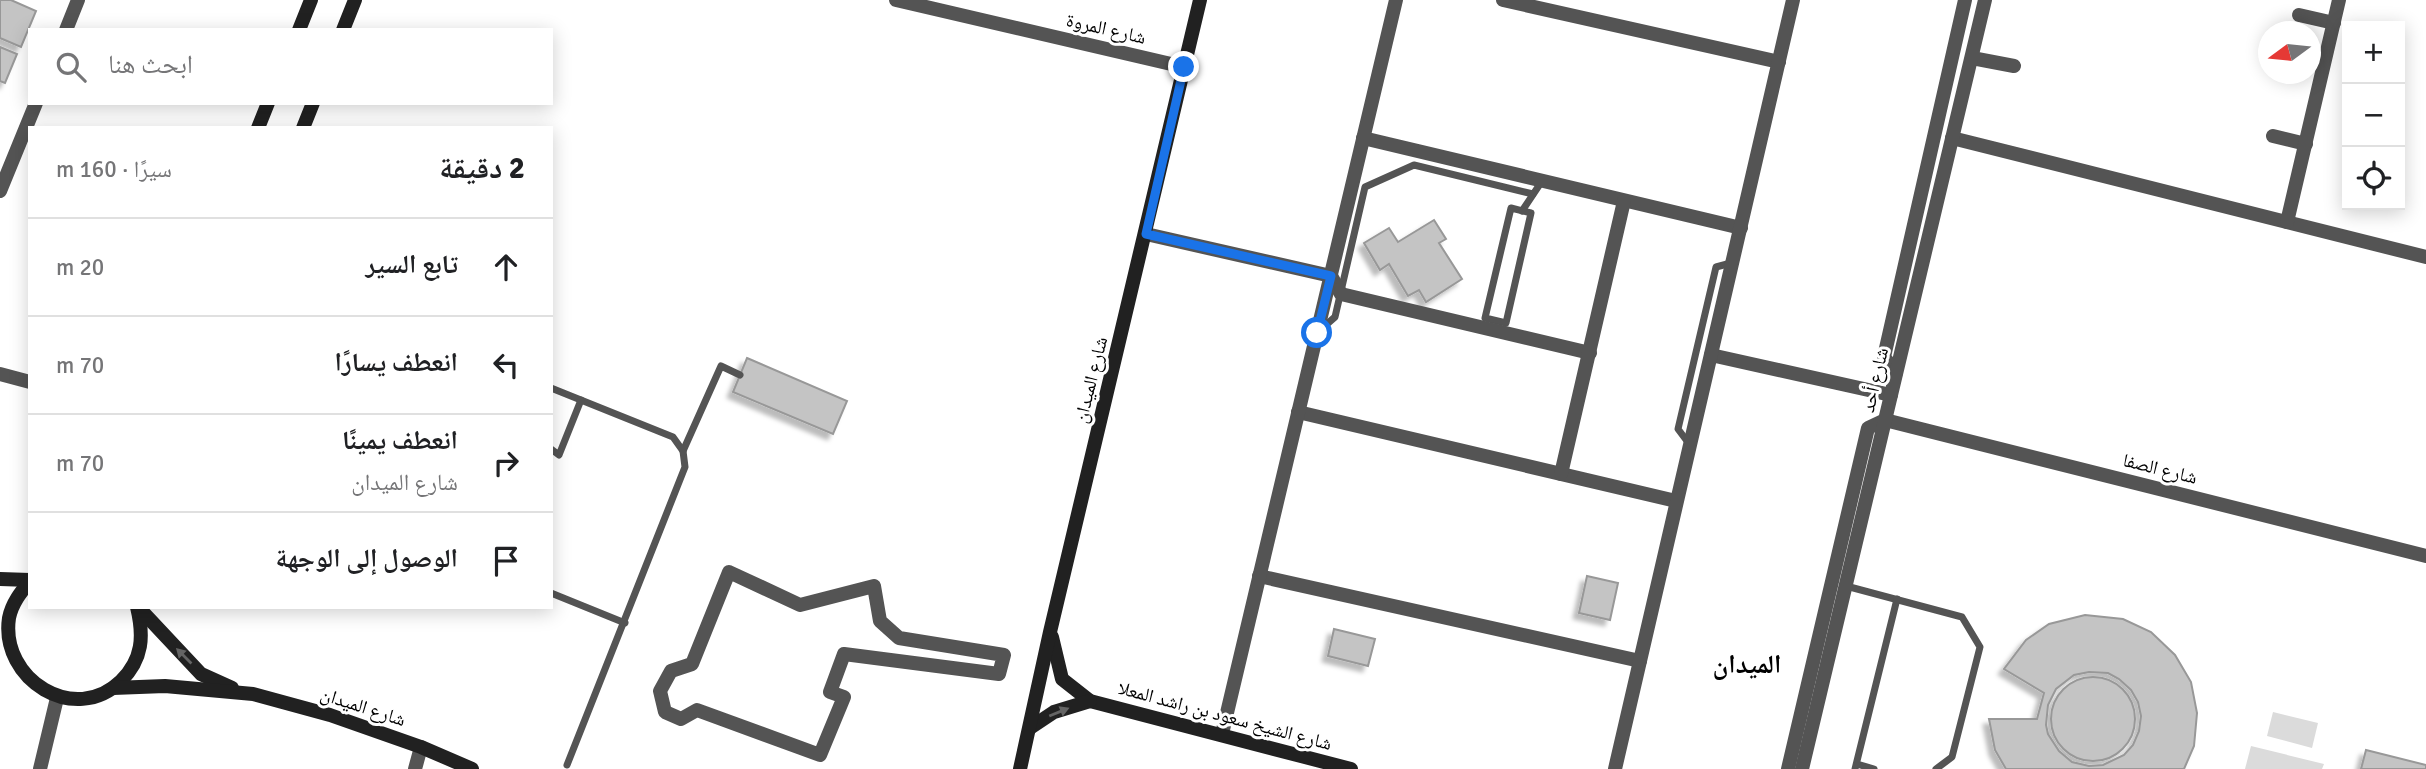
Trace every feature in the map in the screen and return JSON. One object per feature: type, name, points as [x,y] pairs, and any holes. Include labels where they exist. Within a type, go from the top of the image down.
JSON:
[{"type":"street","points":[[67,28],[78,0]]},
{"type":"street","points":[[300,28],[311,0]]},
{"type":"street","points":[[344,28],[355,0]]},
{"type":"street","name":"شارع المروة","points":[[896,0],[1184,67]]},
{"type":"street","name":"شارع الميدان","points":[[1020,769],[1200,0]]},
{"type":"street","points":[[1222,734],[1396,0]]},
{"type":"street","points":[[1503,0],[1779,62]]},
{"type":"street","points":[[1615,769],[1793,0]]},
{"type":"street","points":[[1896,373],[1884,357],[1965,0]]},
{"type":"street","name":"شارع أحد","points":[[1802,769],[1985,0]]},
{"type":"street","points":[[2287,222],[2339,0]]},
{"type":"street","points":[[2299,15],[2334,23]]},
{"type":"street","points":[[1972,58],[2014,66]]},
{"type":"street","points":[[0,191],[35,105]]},
{"type":"street","points":[[259,126],[267,105]]},
{"type":"street","points":[[304,126],[312,105]]},
{"type":"street","points":[[2273,136],[2306,144]]},
{"type":"street","points":[[1363,138],[1741,228]]},
{"type":"street","points":[[1952,138],[2426,257]]},
{"type":"street","points":[[1561,474],[1624,201]]},
{"type":"street","points":[[1146,234],[1331,276]]},
{"type":"street","points":[[1331,276],[1340,294],[1590,352]]},
{"type":"street","points":[[1711,355],[1891,395]]},
{"type":"street","points":[[0,374],[28,381]]},
{"type":"street","points":[[1298,412],[1676,501]]},
{"type":"street","points":[[1788,769],[1868,428],[1885,420]]},
{"type":"street","name":"شارع الصفا","points":[[1885,420],[2426,556]]},
{"type":"street","points":[[729,572],[800,605],[874,586],[880,621],[899,638],[1003,655],[999,674],[844,654],[830,692],[844,696],[820,755],[697,710],[681,719],[665,712],[660,691],[670,671],[692,664],[729,572]]},
{"type":"street","points":[[1259,576],[1640,661]]},
{"type":"street","points":[[0,579],[28,581]]},
{"type":"street","points":[[28,583],[17,597],[4,638],[24,677],[39,690],[57,698],[77,700],[96,697],[113,688],[130,672],[139,651],[142,629],[138,609]]},
{"type":"street","name":"شارع الميدان","points":[[140,609],[201,674],[240,692]]},
{"type":"street","name":"شارع الشيخ سعود بن راشد المعلا","points":[[1050,632],[1062,679],[1090,701],[1351,769]]},
{"type":"street","name":"شارع الميدان","points":[[113,688],[165,686],[240,692],[330,715],[421,747],[472,769]]},
{"type":"street","points":[[40,769],[57,698]]},
{"type":"street","name":"شارع الشيخ سعود بن راشد المعلا","points":[[1030,728],[1054,712],[1090,701]]},
{"type":"street","points":[[415,769],[421,747]]},
{"type":"lane","points":[[1317,333],[1335,317],[1365,187],[1414,165],[1532,194]]},
{"type":"lane","points":[[1522,211],[1542,181]]},
{"type":"lane","points":[[1511,208],[1522,211],[1531,213],[1506,323],[1485,318],[1511,208]]},
{"type":"lane","points":[[1690,446],[1678,429],[1716,267],[1732,262]]},
{"type":"lane","points":[[682,451],[721,366],[740,375]]},
{"type":"lane","points":[[553,389],[673,438],[682,451],[685,467],[567,765]]},
{"type":"lane","points":[[553,450],[559,455],[581,400]]},
{"type":"lane","points":[[1846,586],[1962,617],[1980,647],[1952,757],[1936,769]]},
{"type":"lane","points":[[553,594],[625,623]]},
{"type":"lane","points":[[1874,769],[1856,767],[1897,599]]},
{"type":"shaded area","points":[[2273,712],[2318,723],[2312,748],[2267,736]]},
{"type":"shaded area","points":[[2251,746],[2324,764],[2322,769],[2245,769]]},
{"type":"building","points":[[0,0],[11,0],[36,11],[21,47],[0,38]]},
{"type":"building","points":[[0,47],[17,54],[5,83],[0,81]]},
{"type":"building","points":[[1434,220],[1446,239],[1439,243],[1462,279],[1426,302],[1419,290],[1408,296],[1389,264],[1380,270],[1364,243],[1389,228],[1398,242]]},
{"type":"building","points":[[747,358],[847,401],[833,434],[733,392]]},
{"type":"building","points":[[1587,576],[1618,583],[1610,620],[1579,613]]},
{"type":"building","points":[[2085,615],[2123,619],[2151,632],[2175,655],[2191,682],[2197,713],[2194,746],[2184,769],[2006,769],[1995,750],[1989,719],[2037,719],[2044,693],[2004,669],[2026,640],[2049,624]],"holes":[[[2089,672],[2108,673],[2131,690],[2138,702],[2141,716],[2139,731],[2133,745],[2124,755],[2103,765],[2089,766],[2072,762],[2059,751],[2048,734],[2048,705],[2056,689],[2074,675]]]},
{"type":"building","points":[[1334,629],[1375,639],[1368,666],[1328,656]]},
{"type":"building","points":[[2085,677],[2101,677],[2117,684],[2128,695],[2135,711],[2132,735],[2123,749],[2101,761],[2085,761],[2069,754],[2058,743],[2051,727],[2051,711],[2058,695],[2069,684]]},
{"type":"building","points":[[2366,750],[2426,765],[2426,769],[2361,769]]},
{"type":"district","name":"الميدان","points":[[1747,665]]},
{"type":"route","points":[[1184,67],[1146,234],[1331,276],[1317,333]]}]
